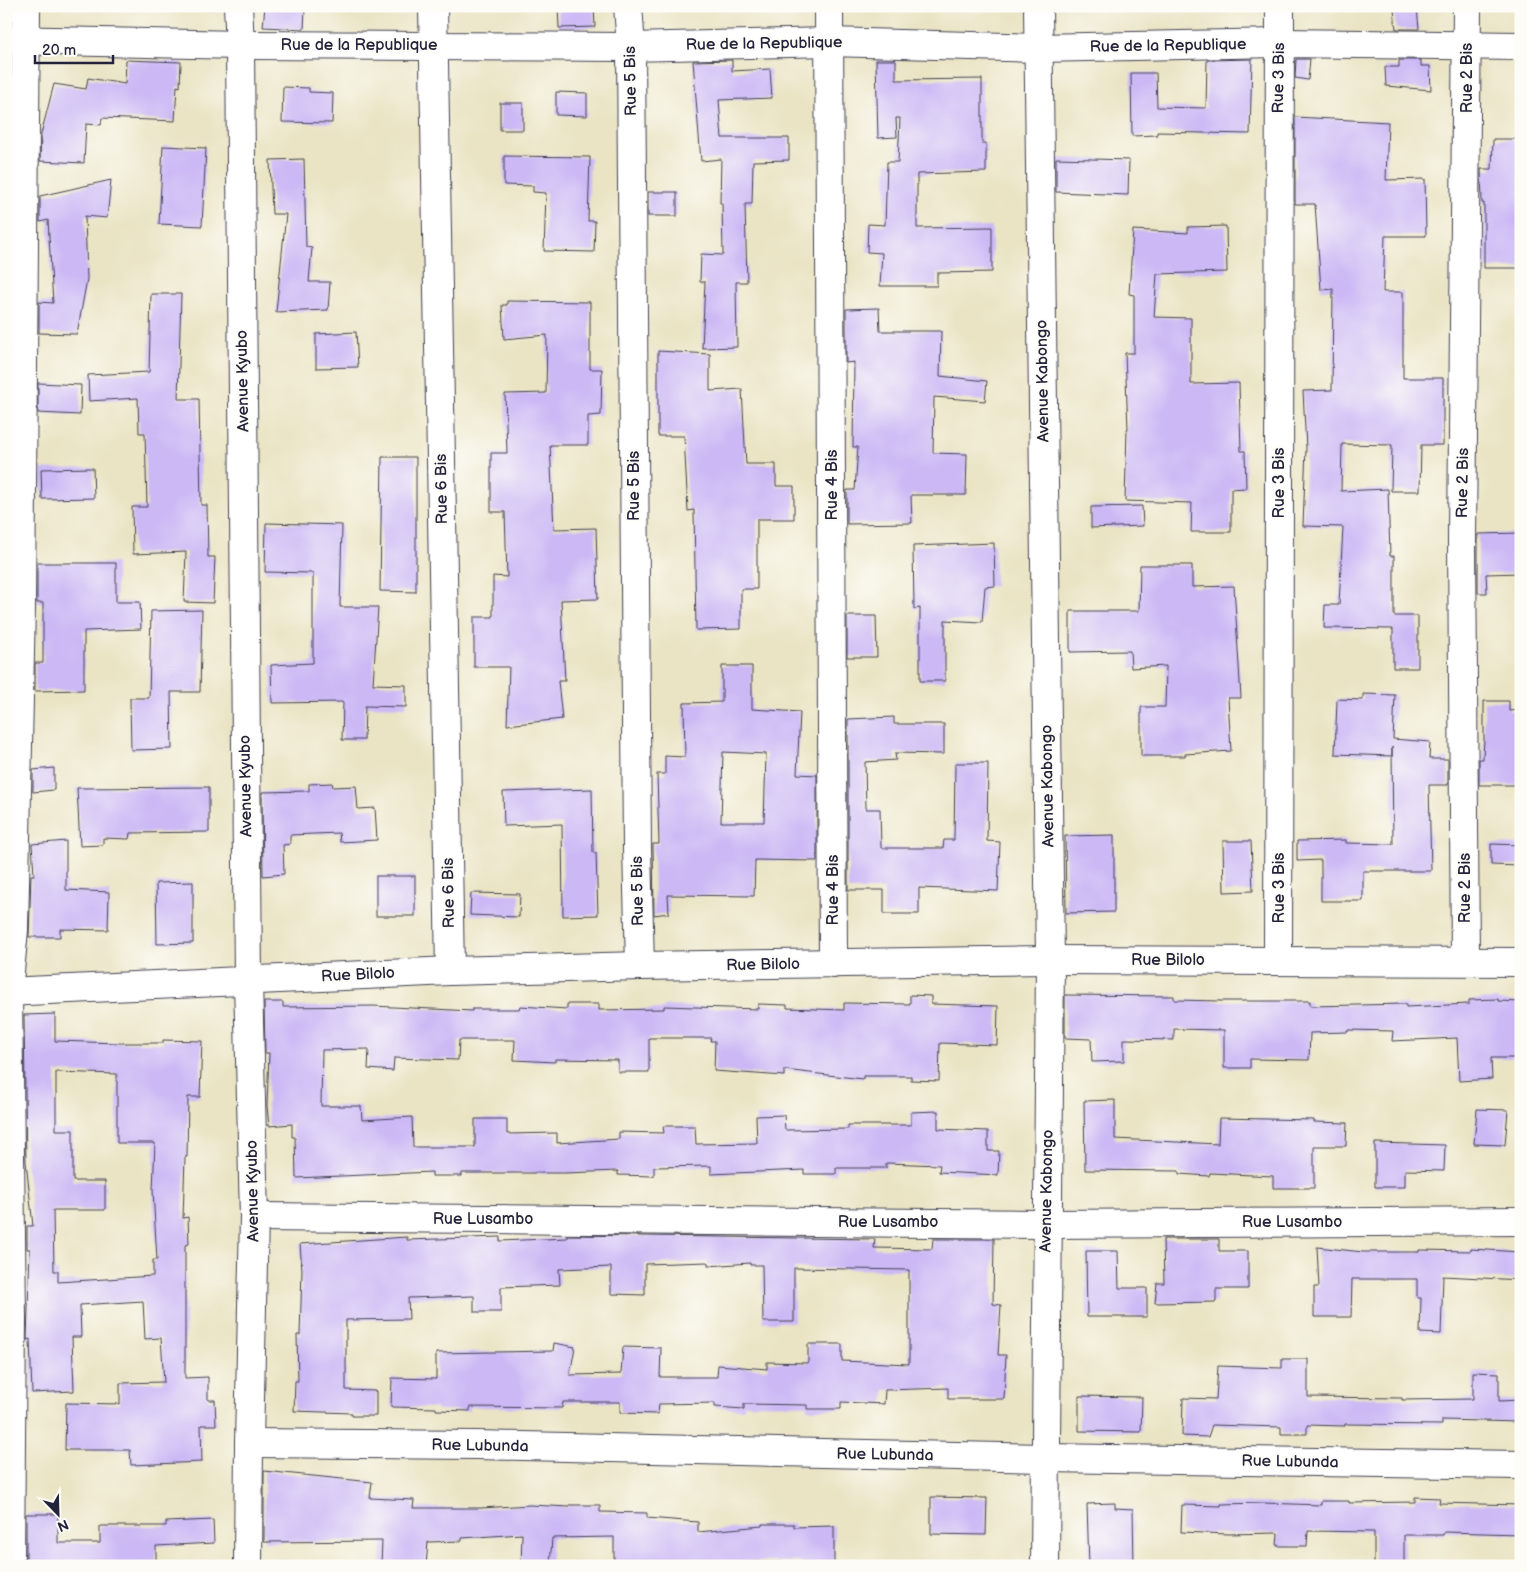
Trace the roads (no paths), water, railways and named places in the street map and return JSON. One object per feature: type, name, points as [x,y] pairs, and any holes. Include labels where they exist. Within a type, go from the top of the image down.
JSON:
[{"type":"street","points":[[10,1566],[12,1318],[7,992],[14,930],[21,606],[22,343],[16,40],[26,6]]},
{"type":"street","name":"Avenue Kyubo","points":[[238,6],[240,45],[248,981],[254,1217],[248,1566]]},
{"type":"street","name":"Rue 6 Bis","points":[[433,6],[450,971]]},
{"type":"street","name":"Rue 5 Bis","points":[[628,6],[631,47],[637,850],[640,966]]},
{"type":"street","name":"Rue 4 Bis","points":[[830,6],[834,964]]},
{"type":"street","name":"Avenue Kabongo","points":[[1038,6],[1050,960],[1045,1566]]},
{"type":"street","name":"Rue 3 Bis","points":[[1278,960],[1280,6]]},
{"type":"street","name":"Rue 2 Bis","points":[[1465,961],[1462,539],[1467,6]]},
{"type":"street","name":"Rue de la Republique","points":[[16,40],[240,45],[631,47],[830,42],[1038,48],[1280,43],[1521,46]]},
{"type":"street","name":"Rue Bilolo","points":[[7,992],[450,971],[640,966],[1050,960],[1521,962]]},
{"type":"street","name":"Rue Lusambo","points":[[254,1217],[1047,1224],[1521,1221]]},
{"type":"street","name":"Rue Lubunda","points":[[249,1443],[478,1445],[1045,1458],[1521,1465]]}]
